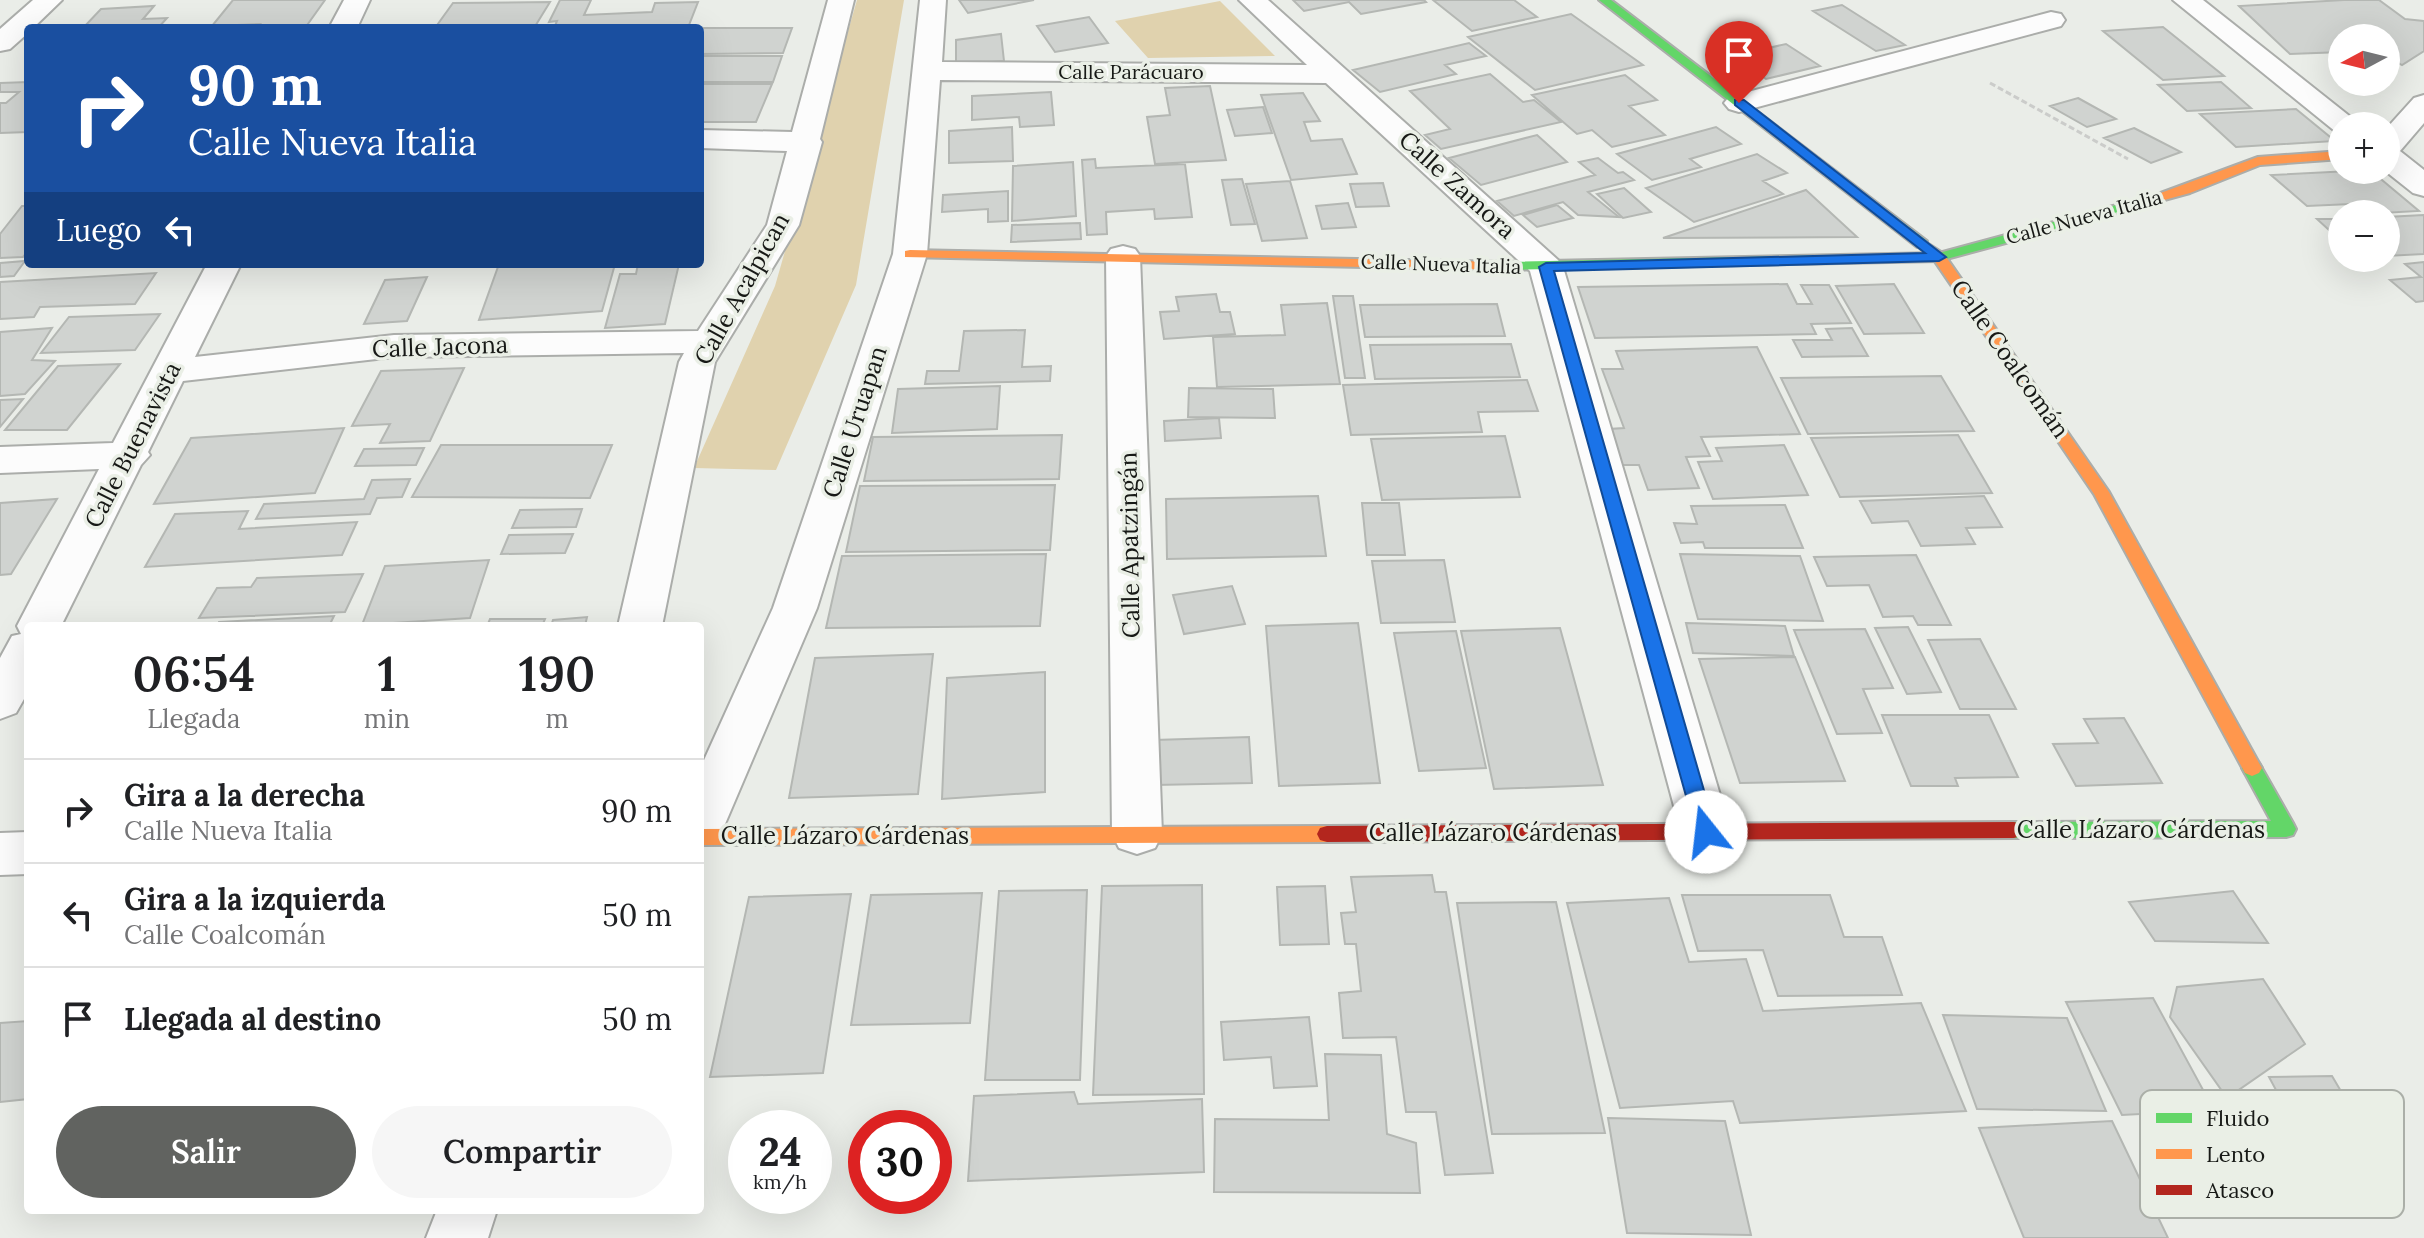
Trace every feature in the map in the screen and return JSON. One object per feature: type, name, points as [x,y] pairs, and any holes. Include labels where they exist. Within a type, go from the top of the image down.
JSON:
[{"type":"street","points":[[0,43],[49,0]]},
{"type":"street","points":[[345,24],[357,0]]},
{"type":"street","name":"Calle Acalpican","points":[[641,622],[697,362],[783,225],[807,142],[841,0]]},
{"type":"street","name":"Calle Uruapan","points":[[704,815],[795,608],[910,254],[933,0]]},
{"type":"street","name":"Calle Zamora","points":[[1252,0],[1546,267]]},
{"type":"street","name":"Calle Coalcomán","points":[[1604,0],[1939,257],[2101,492],[2286,829]]},
{"type":"street","points":[[2186,0],[2329,112]]},
{"type":"street","points":[[1739,103],[2051,20]]},
{"type":"street","name":"Calle Parácuaro","points":[[927,71],[1335,74]]},
{"type":"street","points":[[2400,132],[2424,104]]},
{"type":"street","points":[[704,139],[807,142]]},
{"type":"street","name":"Calle Nueva Italia","points":[[910,254],[1546,267],[1939,257],[2185,190],[2258,161],[2328,156]]},
{"type":"street","points":[[2400,167],[2424,186]]},
{"type":"street","name":"Calle Apatzingán","points":[[1123,256],[1137,834]]},
{"type":"street","points":[[1546,267],[1706,832]]},
{"type":"street","name":"Calle Buenavista","points":[[41,622],[130,455],[222,268]]},
{"type":"street","name":"Calle Jacona","points":[[171,371],[394,346],[710,342]]},
{"type":"street","points":[[0,460],[130,455]]},
{"type":"street","points":[[0,701],[24,656]]},
{"type":"street","name":"Calle Lázaro Cárdenas","points":[[704,837],[2286,829]]},
{"type":"street","points":[[0,854],[24,853]]},
{"type":"street","points":[[457,1238],[466,1214]]},
{"type":"path","points":[[1935,53],[2185,190]]},
{"type":"shaded area","points":[[857,0],[904,0],[856,285],[776,470],[694,468],[775,286]]},
{"type":"shaded area","points":[[1220,1],[1275,56],[1148,58],[1115,21]]},
{"type":"building","points":[[233,0],[325,0],[308,24],[214,24]]},
{"type":"building","points":[[560,0],[591,0],[584,15],[652,12],[655,3],[698,2],[689,24],[549,22]]},
{"type":"building","points":[[959,0],[1034,0],[968,13]]},
{"type":"building","points":[[1293,0],[1426,2],[1361,14],[1349,2],[1304,11]]},
{"type":"building","points":[[1433,0],[1514,0],[1537,17],[1472,31]]},
{"type":"building","points":[[2379,0],[2405,19],[2424,21],[2424,51],[2400,64],[2400,24],[2328,24],[2328,53],[2290,54],[2239,6]]},
{"type":"building","points":[[550,2],[536,24],[438,24],[453,3]]},
{"type":"building","points":[[1842,5],[1905,45],[1876,51],[1813,11]]},
{"type":"building","points":[[154,6],[143,19],[167,18],[162,24],[87,24],[101,9]]},
{"type":"building","points":[[1571,14],[1643,65],[1535,90],[1468,37]]},
{"type":"building","points":[[1089,17],[1108,43],[1055,52],[1037,26]]},
{"type":"building","points":[[2163,27],[2224,76],[2163,80],[2103,31]]},
{"type":"building","points":[[704,28],[792,28],[783,53],[704,54]]},
{"type":"building","points":[[1001,34],[1004,61],[956,64],[956,40]]},
{"type":"building","points":[[1469,43],[1486,56],[1445,65],[1456,74],[1380,92],[1353,70]]},
{"type":"building","points":[[1786,44],[1820,66],[1766,79],[1733,56]]},
{"type":"building","points":[[704,56],[782,56],[773,82],[704,82]]},
{"type":"building","points":[[1490,74],[1523,102],[1534,100],[1561,122],[1441,149],[1425,135],[1450,129],[1410,91]]},
{"type":"building","points":[[1625,75],[1657,100],[1629,106],[1665,135],[1612,147],[1592,130],[1577,134],[1532,95]]},
{"type":"building","points":[[24,82],[24,132],[0,133],[0,103],[6,103],[19,92],[0,92],[0,83]]},
{"type":"building","points":[[2221,82],[2251,108],[2187,111],[2158,85]]},
{"type":"building","points":[[704,84],[772,84],[756,122],[704,122]]},
{"type":"building","points":[[1210,86],[1226,160],[1155,164],[1147,117],[1170,115],[1165,88]]},
{"type":"building","points":[[1051,92],[1054,125],[1020,127],[1019,117],[972,120],[972,96]]},
{"type":"building","points":[[1303,93],[1320,121],[1304,122],[1311,141],[1342,139],[1357,174],[1291,180],[1261,95]]},
{"type":"building","points":[[2078,98],[2116,119],[2087,127],[2050,106]]},
{"type":"building","points":[[1263,107],[1272,133],[1235,136],[1227,110]]},
{"type":"building","points":[[2296,109],[2328,135],[2328,141],[2236,147],[2200,114]]},
{"type":"building","points":[[1012,127],[1013,161],[949,163],[949,131]]},
{"type":"building","points":[[1716,127],[1741,144],[1690,159],[1701,167],[1652,180],[1617,154]]},
{"type":"building","points":[[2134,128],[2181,152],[2151,163],[2104,138]]},
{"type":"building","points":[[1537,135],[1567,162],[1481,185],[1449,158]]},
{"type":"building","points":[[1757,154],[1787,173],[1763,181],[1783,194],[1694,222],[1646,188]]},
{"type":"building","points":[[1598,158],[1634,180],[1588,192],[1619,217],[1578,215],[1563,202],[1514,216],[1497,201],[1595,175],[1579,162]]},
{"type":"building","points":[[1095,159],[1096,168],[1185,164],[1192,217],[1155,219],[1154,209],[1106,212],[1107,234],[1087,235],[1082,160]]},
{"type":"building","points":[[1073,162],[1076,216],[1012,221],[1013,166]]},
{"type":"building","points":[[2328,172],[2328,184],[2387,184],[2419,211],[2400,212],[2400,200],[2328,200],[2328,205],[2307,206],[2271,175]]},
{"type":"building","points":[[1242,179],[1255,224],[1231,225],[1222,180]]},
{"type":"building","points":[[1290,181],[1307,238],[1262,241],[1246,184]]},
{"type":"building","points":[[1383,183],[1389,206],[1356,207],[1350,184]]},
{"type":"building","points":[[1624,188],[1651,212],[1623,218],[1597,194]]},
{"type":"building","points":[[1806,190],[1857,237],[1663,238]]},
{"type":"building","points":[[1008,191],[1008,221],[988,222],[988,209],[942,212],[943,195]]},
{"type":"building","points":[[1348,203],[1356,227],[1322,229],[1316,206]]},
{"type":"building","points":[[1557,205],[1573,218],[1537,227],[1523,215]]},
{"type":"building","points":[[24,206],[23,257],[0,258],[0,234]]},
{"type":"building","points":[[2424,215],[2424,254],[2400,255],[2400,216]]},
{"type":"building","points":[[2317,219],[2328,219],[2328,229]]},
{"type":"building","points":[[1080,223],[1081,239],[1011,242],[1012,225]]},
{"type":"building","points":[[24,261],[14,276],[0,277],[0,263]]},
{"type":"building","points":[[2424,262],[2424,301],[2416,302],[2390,280],[2421,277],[2405,264]]},
{"type":"building","points":[[498,268],[614,268],[602,311],[479,320]]},
{"type":"building","points":[[637,268],[678,268],[665,324],[605,328],[620,274],[636,274]]},
{"type":"building","points":[[156,273],[135,304],[40,307],[34,317],[0,319],[0,282]]},
{"type":"building","points":[[427,277],[407,321],[364,324],[385,280]]},
{"type":"building","points":[[1787,284],[1797,304],[1812,304],[1801,285],[1829,285],[1851,323],[1811,324],[1816,334],[1595,338],[1578,287]]},
{"type":"building","points":[[1894,284],[1924,333],[1864,334],[1836,286]]},
{"type":"building","points":[[1216,294],[1220,312],[1230,312],[1235,334],[1164,339],[1160,312],[1179,311],[1176,297]]},
{"type":"building","points":[[1333,296],[1353,296],[1365,378],[1345,378]]},
{"type":"building","points":[[1327,303],[1340,384],[1217,387],[1213,337],[1285,335],[1281,305]]},
{"type":"building","points":[[1497,304],[1505,336],[1365,337],[1360,305]]},
{"type":"building","points":[[160,314],[135,350],[41,353],[69,317]]},
{"type":"building","points":[[52,328],[32,360],[55,361],[25,394],[0,396],[0,332]]},
{"type":"building","points":[[1852,328],[1868,356],[1802,357],[1793,340],[1832,340],[1826,329]]},
{"type":"building","points":[[1025,330],[1022,367],[1051,366],[1050,381],[925,384],[927,371],[959,371],[964,331]]},
{"type":"building","points":[[1511,344],[1520,377],[1375,379],[1370,345]]},
{"type":"building","points":[[1757,347],[1800,434],[1701,437],[1710,456],[1686,457],[1699,488],[1648,490],[1639,465],[1621,465],[1609,429],[1624,428],[1602,369],[1623,369],[1616,351]]},
{"type":"building","points":[[120,364],[67,430],[5,430],[58,366]]},
{"type":"building","points":[[464,368],[430,441],[380,443],[390,424],[352,426],[381,371]]},
{"type":"building","points":[[1941,376],[1974,431],[1808,434],[1781,378]]},
{"type":"building","points":[[1527,380],[1538,411],[1478,412],[1482,432],[1351,435],[1343,385]]},
{"type":"building","points":[[1000,386],[997,429],[892,433],[898,389]]},
{"type":"building","points":[[1189,388],[1273,389],[1275,418],[1188,417]]},
{"type":"building","points":[[23,399],[0,427],[0,400]]},
{"type":"building","points":[[1219,418],[1221,438],[1165,441],[1164,421]]},
{"type":"building","points":[[344,428],[315,493],[154,504],[191,438]]},
{"type":"building","points":[[1062,435],[1059,479],[864,481],[873,437]]},
{"type":"building","points":[[1958,435],[1992,493],[1840,497],[1811,438]]},
{"type":"building","points":[[1505,436],[1520,497],[1382,500],[1371,439]]},
{"type":"building","points":[[441,445],[612,445],[590,498],[412,497]]},
{"type":"building","points":[[1784,445],[1808,495],[1713,499],[1698,462],[1722,461],[1716,448]]},
{"type":"building","points":[[424,448],[416,465],[355,466],[364,449]]},
{"type":"building","points":[[410,479],[402,497],[377,498],[370,514],[256,519],[264,504],[364,499],[372,480]]},
{"type":"building","points":[[1055,485],[1050,550],[846,552],[860,486]]},
{"type":"building","points":[[1318,496],[1326,556],[1167,559],[1166,499]]},
{"type":"building","points":[[1984,496],[2002,527],[1966,528],[1975,544],[1921,546],[1908,521],[1872,523],[1860,501]]},
{"type":"building","points":[[57,499],[11,574],[0,575],[0,503]]},
{"type":"building","points":[[1362,503],[1399,503],[1405,555],[1367,555]]},
{"type":"building","points":[[1785,505],[1803,548],[1705,548],[1703,542],[1681,543],[1674,523],[1697,524],[1691,506]]},
{"type":"building","points":[[582,509],[576,527],[512,528],[520,510]]},
{"type":"building","points":[[248,511],[239,529],[357,522],[342,555],[145,567],[175,514]]},
{"type":"building","points":[[573,534],[565,553],[501,554],[509,535]]},
{"type":"building","points":[[1046,554],[1040,626],[826,628],[842,556]]},
{"type":"building","points":[[1680,554],[1800,556],[1823,621],[1698,619]]},
{"type":"building","points":[[1916,555],[1951,625],[1918,625],[1913,616],[1883,617],[1869,585],[1827,586],[1814,557]]},
{"type":"building","points":[[489,560],[470,618],[363,622],[385,566]]},
{"type":"building","points":[[1444,560],[1455,622],[1381,623],[1372,561]]},
{"type":"building","points":[[363,574],[345,612],[199,618],[217,588],[251,587],[257,578]]},
{"type":"building","points":[[1232,586],[1245,624],[1184,634],[1173,595]]},
{"type":"building","points":[[334,616],[331,622],[219,622]]},
{"type":"building","points":[[587,617],[586,622],[553,620]]},
{"type":"building","points":[[490,619],[545,619],[544,622],[489,622]]},
{"type":"building","points":[[1358,623],[1380,783],[1279,786],[1266,626]]},
{"type":"building","points":[[1686,623],[1785,626],[1794,656],[1693,653]]},
{"type":"building","points":[[1908,627],[1941,692],[1907,694],[1875,628]]},
{"type":"building","points":[[1560,628],[1603,785],[1494,789],[1461,631]]},
{"type":"building","points":[[1865,629],[1893,688],[1863,689],[1882,733],[1837,734],[1794,630]]},
{"type":"building","points":[[1456,631],[1486,768],[1419,771],[1394,633]]},
{"type":"building","points":[[1980,639],[2016,709],[1960,709],[1928,640]]},
{"type":"building","points":[[933,654],[918,794],[789,798],[815,658]]},
{"type":"building","points":[[1795,657],[1845,781],[1740,783],[1699,659]]},
{"type":"building","points":[[1045,672],[1045,792],[942,799],[947,678]]},
{"type":"building","points":[[1882,715],[1989,715],[2018,777],[1955,778],[1958,786],[1911,786]]},
{"type":"building","points":[[2124,718],[2162,783],[2076,786],[2053,744],[2098,743],[2084,719]]},
{"type":"building","points":[[1249,737],[1252,783],[1155,785],[1155,740]]},
{"type":"building","points":[[1432,875],[1435,892],[1446,892],[1493,1173],[1445,1175],[1436,1112],[1406,1112],[1396,1037],[1343,1038],[1339,993],[1361,991],[1356,944],[1345,944],[1341,913],[1356,912],[1351,877]]},
{"type":"building","points":[[1202,885],[1204,1094],[1093,1095],[1102,886]]},
{"type":"building","points":[[1325,886],[1329,944],[1280,945],[1277,887]]},
{"type":"building","points":[[1087,890],[1080,1080],[985,1080],[999,891]]},
{"type":"building","points":[[2233,891],[2268,943],[2155,941],[2129,902]]},
{"type":"building","points":[[982,893],[970,1023],[851,1025],[871,895]]},
{"type":"building","points":[[851,894],[823,1073],[710,1077],[749,897]]},
{"type":"building","points":[[1682,895],[1830,895],[1844,937],[1882,937],[1902,995],[1778,996],[1763,950],[1698,951]]},
{"type":"building","points":[[1669,898],[1689,962],[1746,959],[1763,1011],[1921,1003],[1966,1111],[1740,1123],[1733,1101],[1620,1108],[1567,903]]},
{"type":"building","points":[[1556,902],[1605,1133],[1492,1134],[1457,903]]},
{"type":"building","points":[[2263,979],[2305,1044],[2239,1090],[2221,1090],[2170,1017],[2177,987]]},
{"type":"building","points":[[2153,998],[2203,1090],[2140,1090],[2140,1114],[2122,1115],[2066,1002]]},
{"type":"building","points":[[1943,1015],[2067,1018],[2106,1111],[1977,1109]]},
{"type":"building","points":[[1309,1017],[1317,1086],[1274,1088],[1271,1057],[1224,1060],[1221,1022]]},
{"type":"building","points":[[24,1021],[24,1099],[0,1102],[0,1023]]},
{"type":"building","points":[[1325,1054],[1381,1055],[1387,1134],[1416,1143],[1420,1193],[1214,1192],[1215,1119],[1329,1120]]},
{"type":"building","points":[[2332,1076],[2340,1090],[2276,1090],[2269,1077]]},
{"type":"building","points":[[1074,1092],[1078,1104],[1202,1099],[1204,1172],[968,1181],[974,1096]]},
{"type":"building","points":[[1608,1118],[1725,1121],[1751,1235],[1627,1233]]},
{"type":"building","points":[[2112,1121],[2140,1180],[2140,1218],[2158,1218],[2168,1238],[2024,1238],[1979,1128]]},
{"type":"traffic: fast","points":[[1604,0],[1922,244]]},
{"type":"traffic: fast","points":[[1505,266],[1939,257],[2146,201]]},
{"type":"traffic: fast","points":[[2014,830],[2286,829],[2252,768]]},
{"type":"traffic: slow","points":[[2146,201],[2185,190],[2258,161],[2328,156]]},
{"type":"traffic: slow","points":[[1922,244],[1939,257],[2101,492],[2252,768]]},
{"type":"traffic: slow","points":[[910,254],[1505,266]]},
{"type":"traffic: slow","points":[[704,837],[1327,834]]},
{"type":"traffic: jam","points":[[1327,834],[2014,830]]},
{"type":"route","points":[[1706,832],[1546,267],[1939,257],[1739,103]]}]
